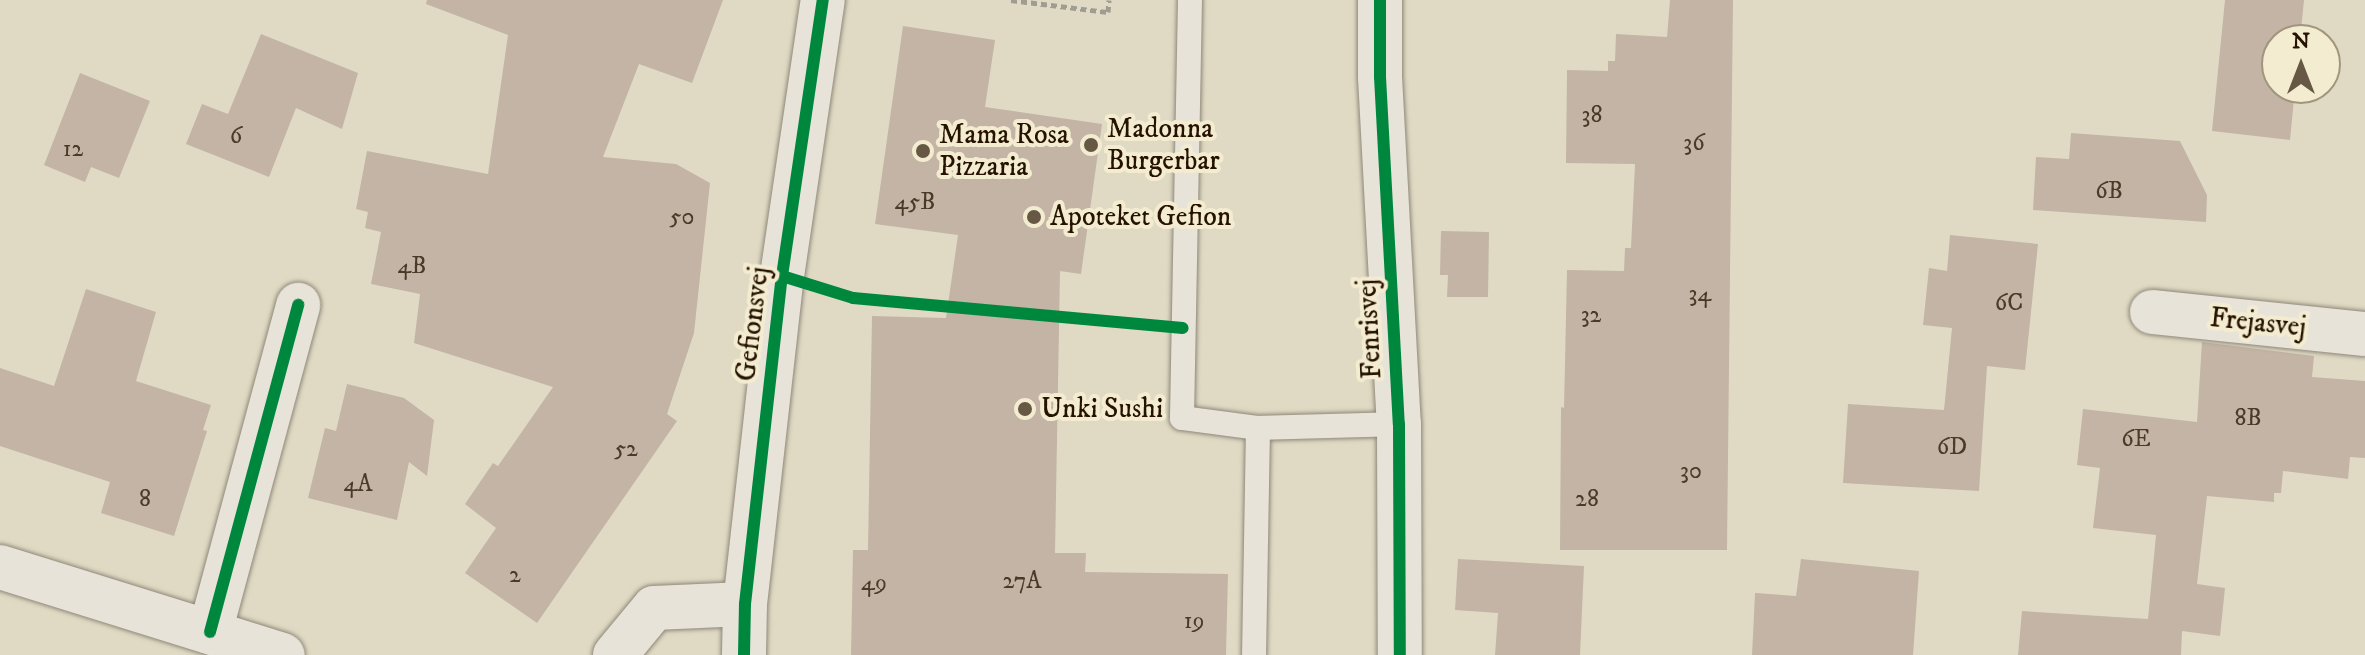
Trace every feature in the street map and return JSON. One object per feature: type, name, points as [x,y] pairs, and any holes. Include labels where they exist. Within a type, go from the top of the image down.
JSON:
[{"type":"street","name":"Gefionsvej","points":[[744,655],[745,604],[782,276],[823,0]]},
{"type":"street","name":"Fenrisvej","points":[[1380,0],[1380,77],[1399,424],[1400,655]]},
{"type":"street","points":[[210,632],[298,305]]},
{"type":"street","name":"Frejasvej","points":[[2152,312],[2365,334]]},
{"type":"street","points":[[0,567],[283,655]]},
{"type":"street","points":[[615,655],[654,608],[745,604]]},
{"type":"lane","points":[[1190,0],[1182,418],[1258,428],[1399,424]]},
{"type":"lane","points":[[1254,655],[1258,428]]},
{"type":"path","points":[[1011,0],[1108,12],[1109,0]]},
{"type":"building","points":[[427,0],[723,0],[692,83],[639,64],[603,157],[676,164],[710,183],[694,333],[667,414],[677,421],[537,623],[465,573],[496,528],[465,504],[493,463],[498,466],[553,387],[414,343],[420,294],[371,284],[381,232],[365,228],[368,212],[356,209],[367,151],[488,174],[508,35],[426,4]]},
{"type":"building","points":[[1670,0],[1733,0],[1727,550],[1560,550],[1561,407],[1564,408],[1567,270],[1624,271],[1625,248],[1631,248],[1635,164],[1566,163],[1567,70],[1608,71],[1608,61],[1615,61],[1616,34],[1667,37]]},
{"type":"building","points":[[2225,0],[2304,0],[2302,24],[2261,24],[2261,104],[2293,104],[2290,140],[2212,131]]},
{"type":"building","points":[[903,26],[995,40],[985,107],[1102,124],[1081,274],[1060,271],[1055,553],[1086,553],[1085,572],[1228,574],[1226,655],[851,655],[853,550],[868,550],[872,316],[946,318],[958,235],[875,224]]},
{"type":"building","points":[[261,34],[358,73],[342,129],[296,108],[269,177],[186,144],[202,104],[228,114]]},
{"type":"building","points":[[80,73],[150,101],[119,178],[91,167],[85,182],[44,165]]},
{"type":"building","points":[[2071,133],[2180,141],[2207,195],[2206,222],[2033,210],[2036,157],[2069,159]]},
{"type":"building","points":[[1441,231],[1489,232],[1488,297],[1447,297],[1448,275],[1440,275]]},
{"type":"building","points":[[1950,235],[2038,244],[2025,370],[1987,366],[1979,491],[1843,483],[1848,404],[1944,410],[1952,328],[1923,325],[1929,268],[1947,271]]},
{"type":"building","points":[[86,289],[156,312],[136,381],[211,405],[203,430],[207,431],[174,536],[101,513],[110,482],[0,446],[0,368],[54,386]]},
{"type":"building","points":[[2202,342],[2314,356],[2312,377],[2365,381],[2365,458],[2350,457],[2348,479],[2283,471],[2281,493],[2274,493],[2274,502],[2207,496],[2197,584],[2225,588],[2220,636],[2182,631],[2181,655],[2018,655],[2022,611],[2148,619],[2156,535],[2093,528],[2100,468],[2077,465],[2083,409],[2197,422]]},
{"type":"building","points":[[347,384],[404,398],[434,420],[427,476],[409,462],[397,520],[308,498],[325,428],[336,431]]},
{"type":"building","points":[[1458,559],[1584,566],[1580,655],[1495,655],[1498,613],[1455,610]]},
{"type":"building","points":[[1801,559],[1919,571],[1913,655],[1752,655],[1755,593],[1796,596]]},
{"type":"cycle path","points":[[744,655],[745,604],[782,276],[823,0]]},
{"type":"cycle path","points":[[1380,0],[1380,77],[1399,424],[1400,655]]},
{"type":"cycle path","points":[[782,276],[853,298],[1183,328]]},
{"type":"cycle path","points":[[210,632],[298,305]]},
{"type":"place","name":"Madonna Burgerbar","points":[[1091,145]]},
{"type":"place","name":"Mama Rosa Pizzaria","points":[[923,151]]},
{"type":"place","name":"Apoteket Gefion","points":[[1034,217]]},
{"type":"place","name":"Unki Sushi","points":[[1025,409]]}]
